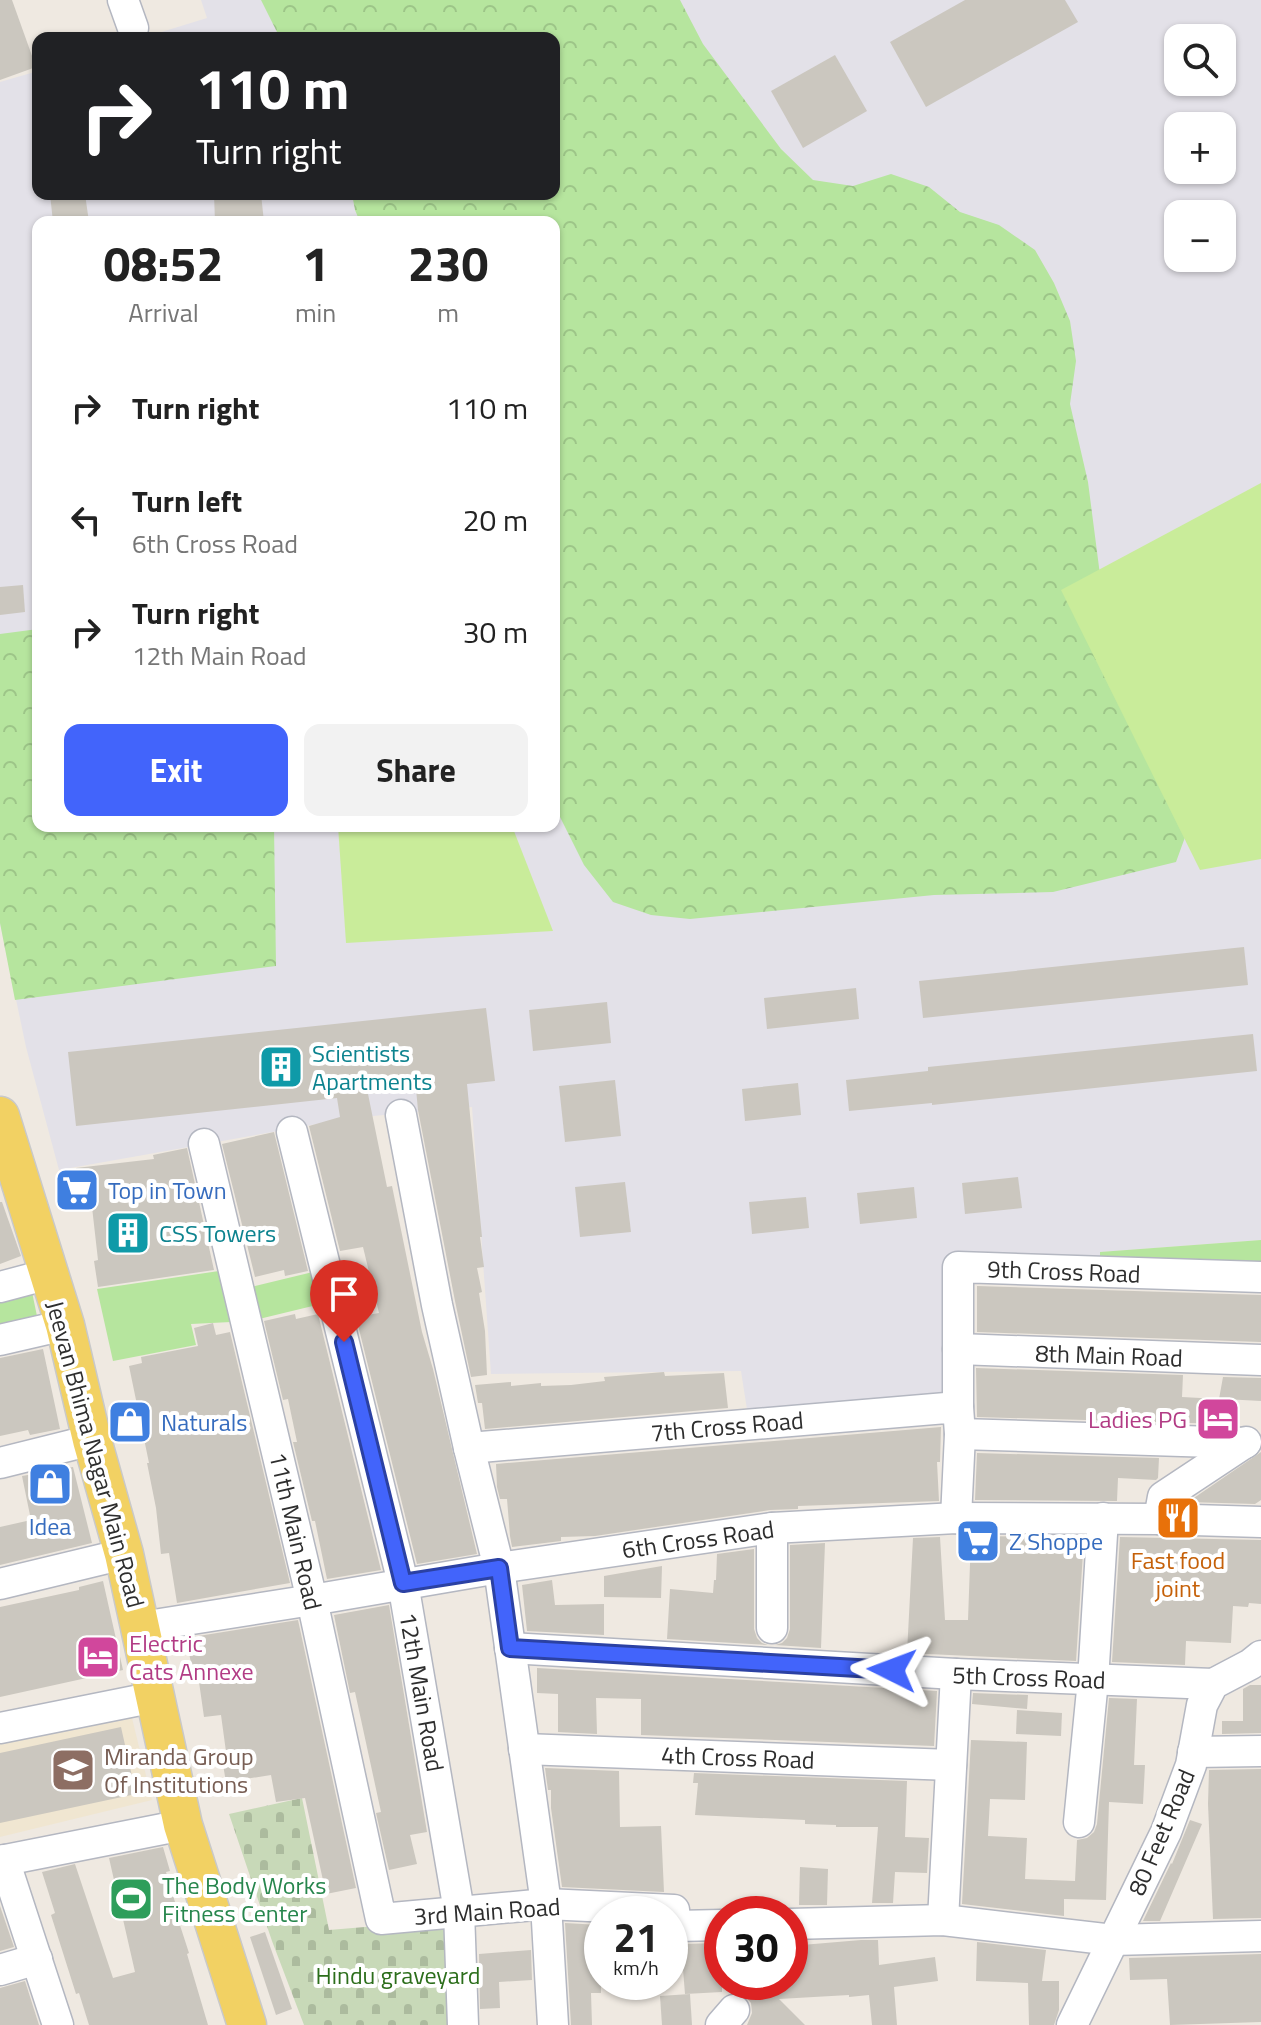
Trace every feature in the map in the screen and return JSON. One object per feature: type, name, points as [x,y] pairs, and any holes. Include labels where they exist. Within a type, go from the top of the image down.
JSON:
[{"type":"main road","name":"Jeevan Bhima Nagar Main Road","points":[[0,1116],[65,1325],[92,1440],[124,1554],[183,1825],[247,2025]]},
{"type":"street","points":[[401,1115],[437,1305],[499,1568],[546,1904],[553,2025]]},
{"type":"street","name":"12th Main Road","points":[[292,1132],[403,1583],[459,1911],[463,2025]]},
{"type":"street","name":"11th Main Road","points":[[204,1144],[312,1600],[381,1919]]},
{"type":"street","name":"9th Cross Road","points":[[959,1420],[958,1267],[1261,1277]]},
{"type":"street","points":[[0,1287],[49,1274]]},
{"type":"street","points":[[0,1340],[65,1325]]},
{"type":"street","name":"8th Main Road","points":[[958,1349],[1261,1360]]},
{"type":"street","points":[[956,1518],[959,1420]]},
{"type":"street","name":"7th Cross Road","points":[[469,1448],[959,1420],[1253,1437]]},
{"type":"street","points":[[1159,1519],[1163,1497],[1253,1437]]},
{"type":"street","points":[[0,1463],[92,1440]]},
{"type":"street","name":"6th Cross Road","points":[[141,1627],[403,1583],[772,1528],[956,1518],[1261,1522]]},
{"type":"street","points":[[1079,1822],[1093,1680],[1103,1518]]},
{"type":"street","points":[[772,1528],[772,1628]]},
{"type":"street","points":[[0,1584],[124,1554]]},
{"type":"street","name":"5th Cross Road","points":[[510,1648],[956,1674],[1213,1684]]},
{"type":"street","points":[[1213,1684],[1261,1656]]},
{"type":"street","points":[[943,1920],[956,1674]]},
{"type":"street","name":"80 Feet Road","points":[[1072,2025],[1166,1832],[1185,1782],[1202,1705],[1213,1684]]},
{"type":"street","points":[[0,1728],[155,1697]]},
{"type":"street","name":"4th Cross Road","points":[[524,1749],[951,1765]]},
{"type":"street","points":[[1193,1752],[1261,1751]]},
{"type":"street","points":[[58,2025],[2,1861],[183,1825]]},
{"type":"street","name":"3rd Main Road","points":[[381,1919],[546,1904],[674,1910],[676,1926],[704,1925]]},
{"type":"street","points":[[808,1924],[943,1920],[1113,1940],[1261,1936]]},
{"type":"street","points":[[0,1970],[37,1959]]},
{"type":"shaded area","points":[[201,0],[1261,0],[1261,1240],[1101,1252],[1100,1263],[952,1256],[944,1396],[748,1416],[741,1371],[491,1374],[472,1107],[351,1118],[59,1170],[26,1047],[0,923],[0,82],[32,73],[32,200],[560,200],[560,32],[162,32],[207,18]]},
{"type":"shaded area","name":"Miranda Group Of Institutions","points":[[131,1714],[152,1800],[0,1837],[0,1739]]},
{"type":"green space","points":[[261,0],[680,0],[703,44],[781,149],[813,180],[853,186],[891,174],[929,187],[960,212],[999,225],[1035,250],[1054,283],[1070,321],[1076,361],[1070,404],[1088,482],[1103,598],[1192,818],[1176,862],[1053,892],[934,895],[690,919],[651,915],[613,902],[584,865],[560,817],[560,216],[358,216],[353,200],[560,200],[560,32],[277,32]]},
{"type":"green space","points":[[1261,483],[1261,859],[1200,870],[1061,590]]},
{"type":"green space","points":[[32,630],[32,832],[274,832],[276,966],[15,1000],[0,923],[0,634]]},
{"type":"green space","points":[[338,832],[514,832],[553,931],[346,943]]},
{"type":"green space","points":[[1261,1240],[1261,1266],[1100,1263],[1100,1252]]},
{"type":"green space","points":[[219,1271],[231,1322],[191,1324],[196,1345],[113,1361],[97,1289]]},
{"type":"green space","points":[[317,1271],[325,1303],[259,1319],[251,1287]]},
{"type":"green space","points":[[32,1292],[38,1321],[0,1329],[0,1299]]},
{"type":"green space","name":"Hindu graveyard","points":[[302,1798],[329,1930],[448,1920],[449,2025],[304,2025],[229,1814]]},
{"type":"building","points":[[0,0],[12,0],[32,56],[32,68],[0,80]]},
{"type":"building","points":[[965,0],[1065,0],[1078,22],[926,107],[890,42]]},
{"type":"building","points":[[835,55],[867,111],[803,148],[771,91]]},
{"type":"building","points":[[51,200],[86,200],[88,216],[52,216]]},
{"type":"building","points":[[214,200],[262,200],[263,216],[215,216]]},
{"type":"building","points":[[23,585],[25,612],[0,615],[0,587]]},
{"type":"building","points":[[1244,947],[1248,985],[923,1018],[919,981]]},
{"type":"building","points":[[856,988],[859,1019],[767,1029],[764,998]]},
{"type":"building","points":[[607,1002],[611,1043],[533,1051],[529,1010]]},
{"type":"building","points":[[486,1008],[495,1081],[467,1084],[482,1237],[484,1267],[477,1268],[482,1292],[479,1293],[487,1375],[471,1377],[416,1089],[368,1094],[387,1187],[392,1186],[422,1332],[477,1554],[417,1564],[356,1317],[379,1313],[363,1247],[340,1251],[309,1126],[340,1117],[337,1098],[76,1126],[68,1052]]},
{"type":"building","points":[[1253,1034],[1257,1071],[849,1111],[846,1080],[928,1071],[928,1067]]},
{"type":"building","points":[[615,1080],[621,1136],[565,1142],[559,1086]]},
{"type":"building","points":[[798,1083],[801,1115],[745,1121],[742,1089]]},
{"type":"building","points":[[274,1132],[308,1271],[285,1276],[284,1270],[255,1277],[222,1144]]},
{"type":"building","points":[[187,1148],[214,1270],[98,1287],[92,1207],[80,1208],[76,1168],[154,1159],[153,1155]]},
{"type":"building","points":[[1018,1177],[1022,1208],[965,1214],[962,1183]]},
{"type":"building","points":[[625,1182],[631,1232],[580,1237],[575,1187]]},
{"type":"building","points":[[914,1187],[917,1218],[860,1224],[857,1193]]},
{"type":"building","points":[[806,1197],[809,1228],[752,1234],[749,1202]]},
{"type":"building","points":[[0,1202],[21,1256],[0,1264]]},
{"type":"building","points":[[977,1286],[1261,1295],[1261,1342],[977,1332]]},
{"type":"building","points":[[295,1314],[296,1319],[318,1314],[381,1570],[327,1579],[293,1442],[297,1442],[288,1399],[283,1400],[264,1321]]},
{"type":"building","points":[[213,1323],[216,1335],[230,1332],[290,1583],[177,1603],[169,1553],[161,1554],[149,1463],[129,1366],[142,1363],[141,1357],[198,1346],[194,1328]]},
{"type":"building","points":[[43,1349],[60,1429],[30,1435],[28,1430],[0,1436],[0,1358]]},
{"type":"building","points":[[976,1368],[1183,1375],[1182,1397],[1219,1399],[1223,1377],[1261,1378],[1261,1401],[1224,1399],[1224,1424],[977,1417]]},
{"type":"building","points":[[664,1372],[665,1376],[724,1373],[728,1408],[485,1429],[482,1403],[478,1403],[475,1385],[511,1382],[511,1386],[541,1383],[541,1386],[571,1385],[605,1381],[604,1377]]},
{"type":"building","points":[[941,1427],[940,1462],[937,1462],[939,1501],[798,1506],[798,1509],[770,1510],[595,1536],[561,1537],[561,1541],[512,1547],[507,1499],[500,1499],[497,1487],[496,1464]]},
{"type":"building","points":[[1261,1452],[1261,1500],[1255,1504],[1188,1502]]},
{"type":"building","points":[[977,1453],[1159,1458],[1158,1478],[1118,1478],[1117,1501],[975,1500]]},
{"type":"building","points":[[73,1467],[92,1543],[0,1565],[0,1527],[31,1520],[22,1476]]},
{"type":"building","points":[[971,1536],[1084,1537],[1076,1661],[907,1653],[913,1538],[940,1537],[945,1620],[968,1620]]},
{"type":"building","points":[[1120,1537],[1261,1540],[1261,1604],[1233,1606],[1231,1643],[1186,1641],[1185,1665],[1112,1662]]},
{"type":"building","points":[[825,1543],[821,1648],[775,1645],[787,1638],[790,1629],[790,1545]]},
{"type":"building","points":[[754,1549],[754,1629],[757,1638],[768,1645],[667,1639],[670,1589],[713,1593],[717,1554]]},
{"type":"building","points":[[662,1566],[661,1598],[604,1597],[604,1576]]},
{"type":"building","points":[[552,1580],[555,1605],[604,1604],[604,1635],[527,1631],[522,1585]]},
{"type":"building","points":[[103,1581],[123,1670],[0,1697],[0,1607],[79,1590],[79,1587]]},
{"type":"building","points":[[389,1605],[427,1832],[410,1835],[417,1864],[389,1870],[376,1813],[381,1812],[355,1692],[350,1693],[334,1615]]},
{"type":"building","points":[[298,1620],[356,1888],[326,1894],[305,1798],[276,1802],[271,1775],[226,1782],[222,1759],[227,1759],[221,1715],[204,1717],[199,1682],[195,1683],[186,1638]]},
{"type":"building","points":[[537,1668],[937,1691],[934,1746],[641,1735],[641,1699],[596,1698],[597,1734],[558,1732],[558,1694],[537,1693]]},
{"type":"building","points":[[1261,1685],[1261,1733],[1222,1734],[1222,1721],[1243,1721],[1243,1689]]},
{"type":"building","points":[[973,1693],[1028,1695],[1027,1709],[972,1704]]},
{"type":"building","points":[[1109,1698],[1137,1699],[1134,1765],[1145,1765],[1143,1804],[1109,1802],[1106,1900],[1064,1899],[1064,1916],[962,1904],[971,1740],[1027,1742],[1025,1800],[990,1799],[988,1836],[1027,1838],[1025,1879],[1075,1881],[1077,1840],[1087,1838],[1097,1824]]},
{"type":"building","points":[[1017,1710],[1062,1713],[1061,1736],[1016,1734]]},
{"type":"building","name":"Miranda Group Of Institutions","points":[[121,1727],[136,1794],[0,1823],[0,1753]]},
{"type":"building","points":[[545,1768],[619,1771],[620,1827],[661,1826],[664,1892],[562,1887],[551,1790],[548,1790]]},
{"type":"building","points":[[1261,1769],[1261,1918],[1213,1919],[1209,1770]]},
{"type":"building","points":[[694,1773],[907,1781],[905,1837],[929,1838],[927,1873],[895,1872],[893,1903],[872,1903],[878,1827],[836,1827],[805,1824],[805,1820],[695,1815],[698,1783],[693,1783]]},
{"type":"building","points":[[1190,1820],[1202,1824],[1160,1921],[1143,1921],[1172,1864]]},
{"type":"building","points":[[163,1847],[176,1913],[208,2025],[89,2025],[51,1915],[55,1913],[42,1872],[75,1864],[113,1978],[135,1972],[109,1858]]},
{"type":"building","points":[[800,1867],[828,1869],[827,1905],[808,1905],[808,1896],[799,1896]]},
{"type":"building","points":[[0,1906],[14,1947],[0,1951]]},
{"type":"building","points":[[565,1923],[584,1924],[584,2000],[591,2000],[592,2025],[571,2025]]},
{"type":"building","points":[[265,1932],[292,2009],[276,2015],[250,1937]]},
{"type":"building","points":[[878,1940],[879,1965],[935,1957],[938,1981],[894,1987],[897,2025],[872,2025],[869,1995],[808,1997],[808,1944]]},
{"type":"building","points":[[977,1942],[1046,1950],[1042,1981],[1059,1981],[1059,2010],[1054,2025],[1029,2025],[1028,1983],[976,1981]]},
{"type":"building","points":[[704,1943],[704,1993],[688,1994],[688,1944]]},
{"type":"building","points":[[531,1950],[532,1980],[499,1982],[500,2008],[480,2009],[479,1954]]},
{"type":"building","points":[[1261,1954],[1261,2022],[1170,2025],[1167,1979],[1130,1980],[1129,1958]]},
{"type":"building","points":[[25,1981],[39,2025],[0,2025],[0,1988]]},
{"type":"building","points":[[688,1994],[692,2025],[662,2025],[660,2000],[688,2000]]},
{"type":"building","points":[[748,2000],[780,2000],[805,2025],[747,2025],[752,2013]]},
{"type":"place","name":"Scientists Apartments","points":[[281,1067]]},
{"type":"place","name":"Top in Town","points":[[77,1190]]},
{"type":"place","name":"CSS Towers","points":[[128,1233]]},
{"type":"place","name":"Ladies PG","points":[[1218,1419]]},
{"type":"place","name":"Naturals","points":[[130,1422]]},
{"type":"place","name":"Idea","points":[[50,1484]]},
{"type":"place","name":"Fast food joint","points":[[1178,1518]]},
{"type":"place","name":"Z Shoppe","points":[[978,1541]]},
{"type":"place","name":"Electric Cats Annexe","points":[[98,1657]]},
{"type":"place","name":"Miranda Group Of Institutions","points":[[73,1770]]},
{"type":"place","name":"The Body Works Fitness Center","points":[[131,1899]]},
{"type":"route","points":[[344,1342],[403,1583],[499,1568],[510,1648],[892,1670]]}]
